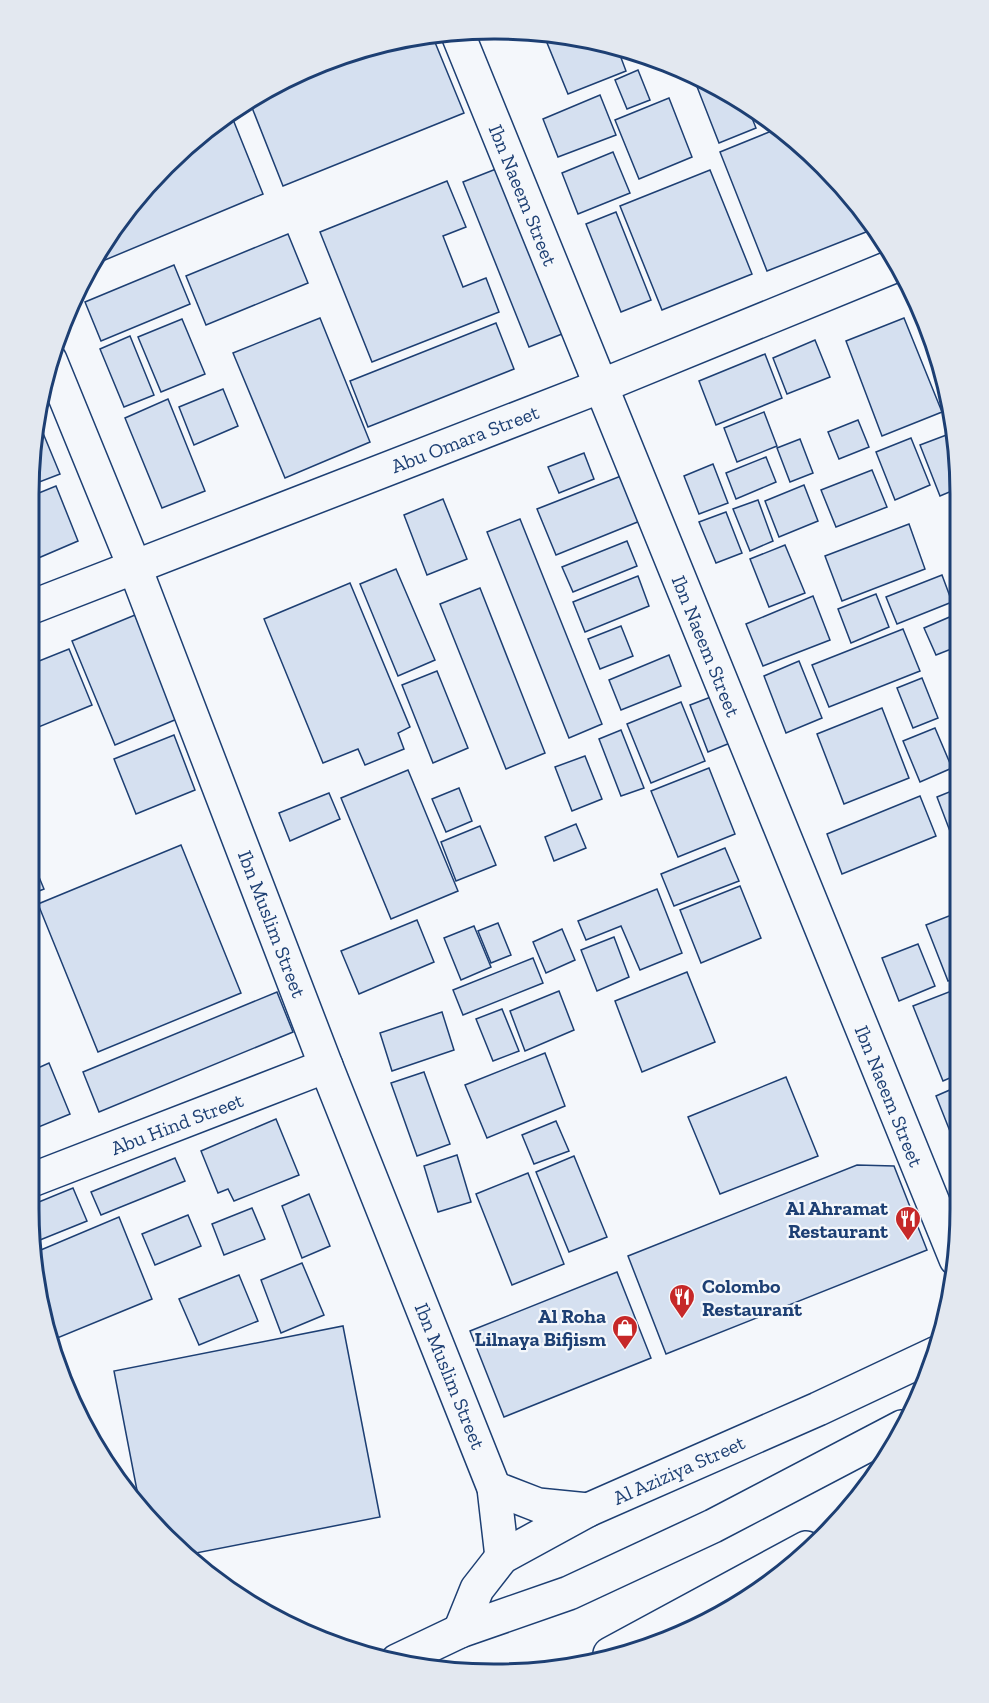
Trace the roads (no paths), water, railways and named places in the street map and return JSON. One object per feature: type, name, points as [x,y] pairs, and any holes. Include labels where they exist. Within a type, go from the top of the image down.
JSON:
[{"type":"street","name":"Ibn Naeem Street","points":[[461,40],[949,1241]]},
{"type":"street","name":"Abu Omara Street","points":[[39,604],[601,386],[889,268]]},
{"type":"street","name":"Ibn Muslim Street","points":[[56,374],[135,568],[326,1066],[494,1488],[502,1557]]},
{"type":"street","name":"Abu Hind Street","points":[[39,1177],[326,1066]]},
{"type":"street","name":"Al Aziziya Street","points":[[460,1631],[477,1589],[502,1557],[588,1510],[818,1409],[924,1359]]},
{"type":"street","points":[[409,1655],[460,1631],[569,1593],[713,1526],[891,1433]]},
{"type":"street","points":[[494,1488],[538,1505],[588,1510]]},
{"type":"street","points":[[631,1643],[785,1560]]},
{"type":"place","name":"Al Ahramat Restaurant","points":[[908,1242]]},
{"type":"place","name":"Colombo Restaurant","points":[[682,1320]]},
{"type":"place","name":"Al Roha Lilnaya Bifjism","points":[[625,1351]]}]
